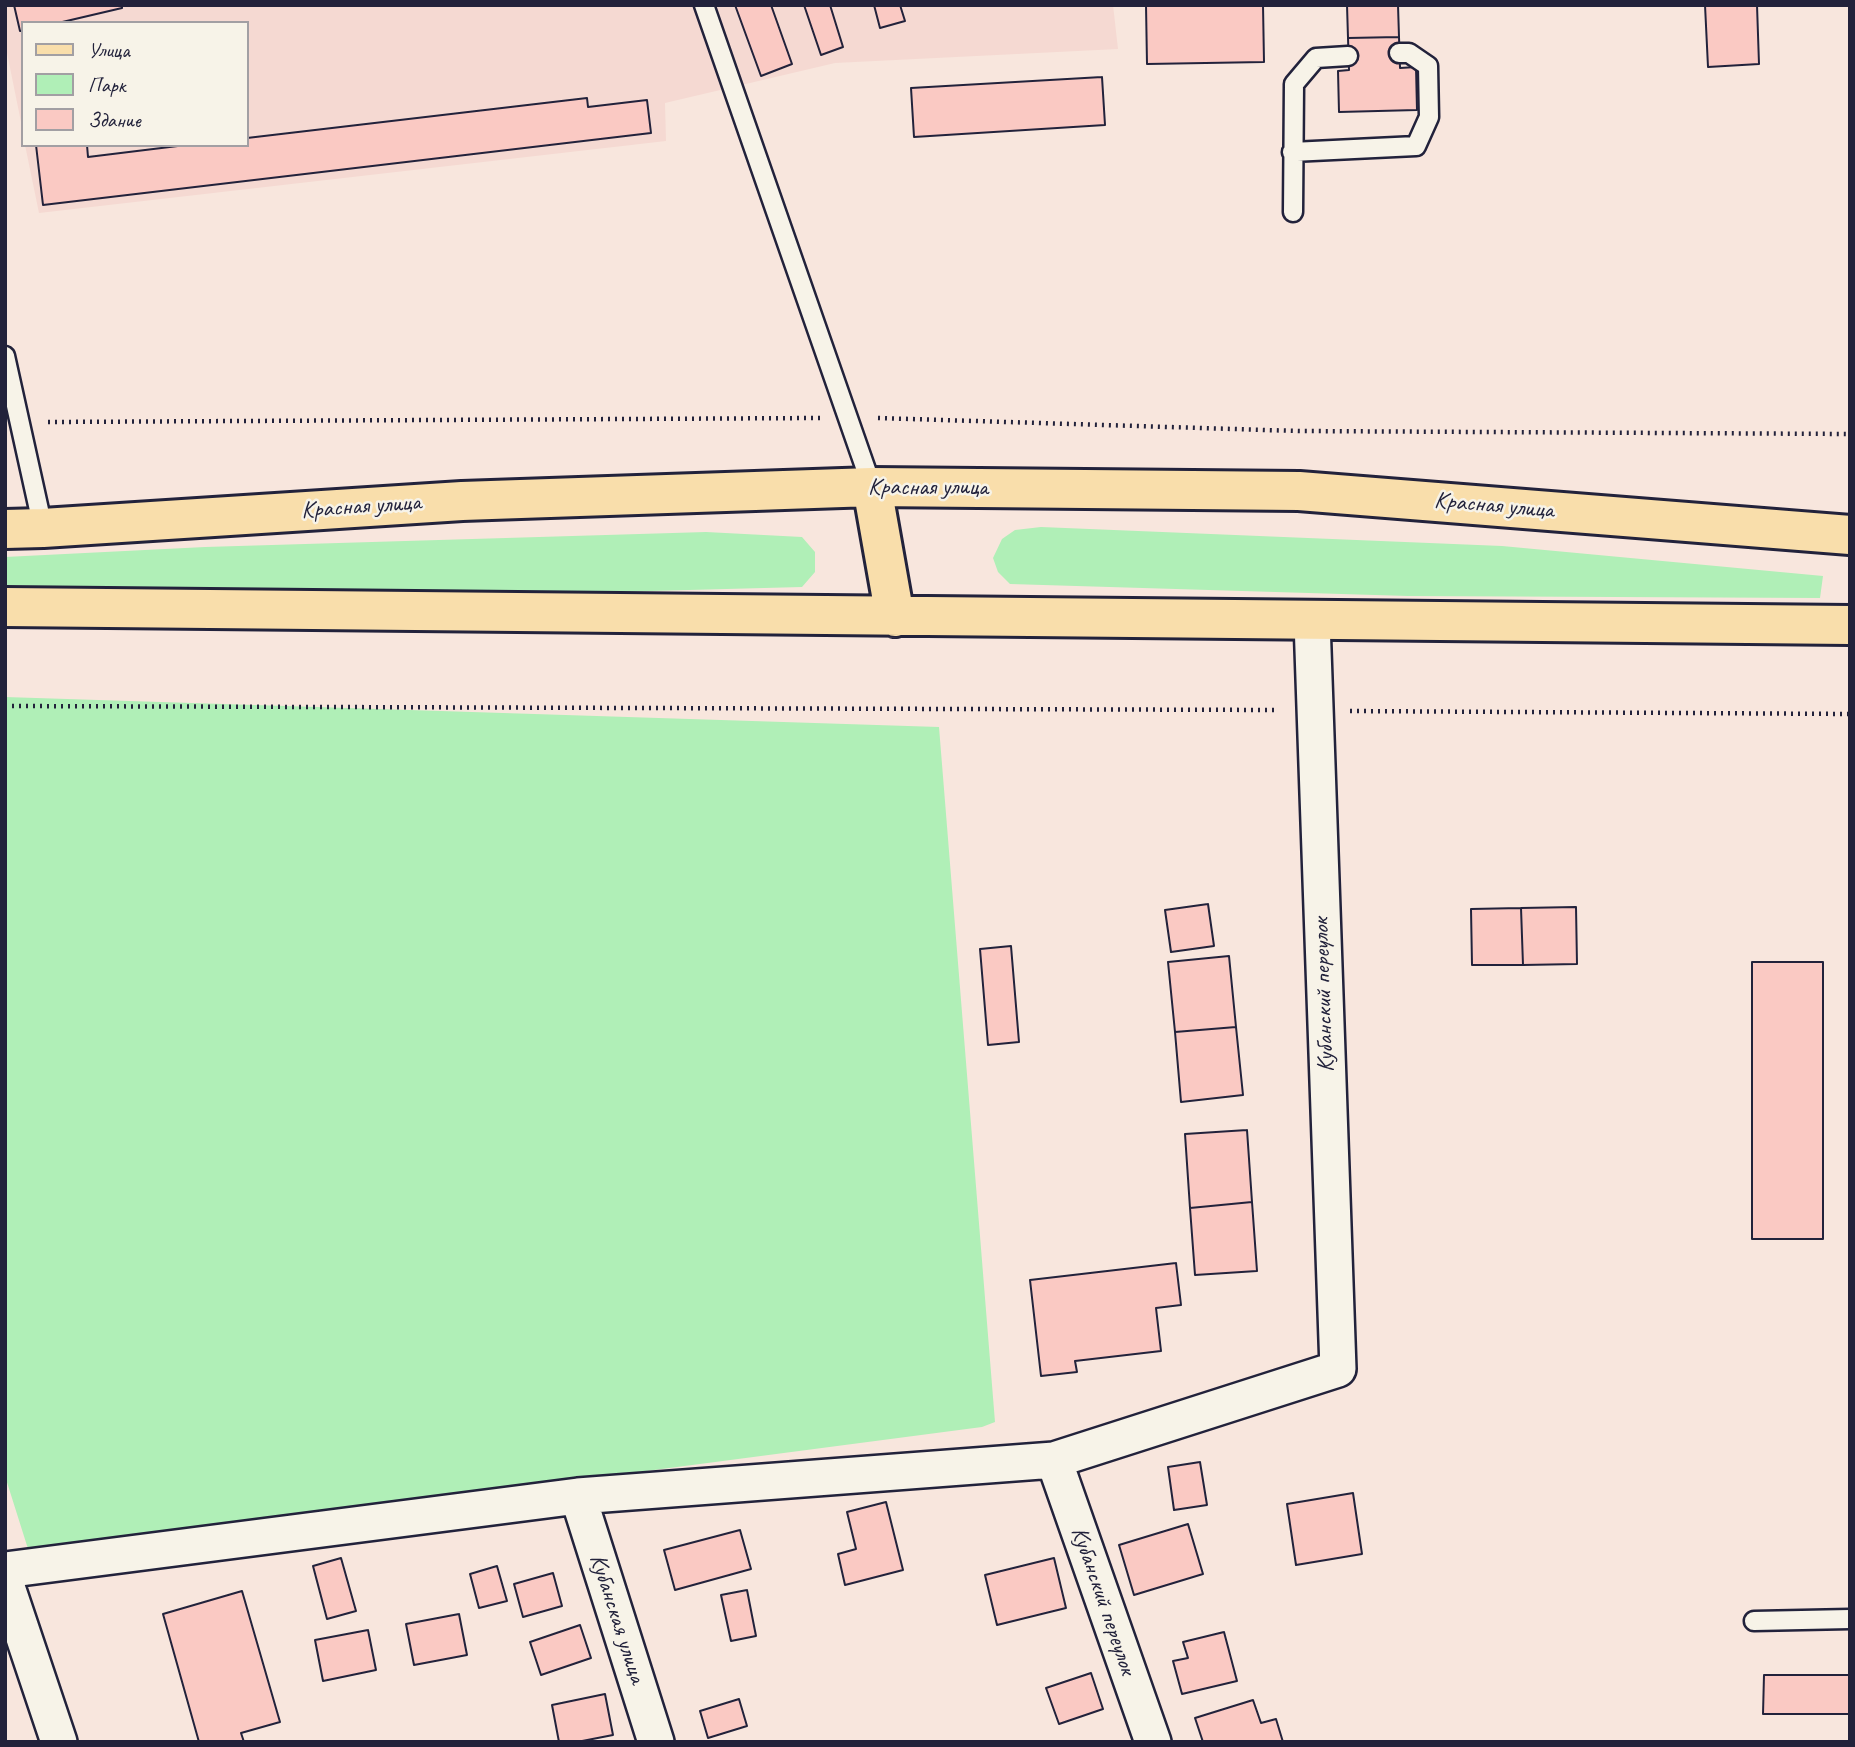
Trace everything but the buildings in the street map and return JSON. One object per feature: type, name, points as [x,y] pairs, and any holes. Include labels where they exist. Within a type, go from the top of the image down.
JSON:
[{"type":"main road","name":"Красная улица","points":[[5,528],[43,528],[462,501],[872,487],[1299,491],[1850,535]]},
{"type":"main road","points":[[872,487],[895,617]]},
{"type":"main road","points":[[5,607],[1850,625]]},
{"type":"street","name":"Кубанский переулок","points":[[1153,1742],[1054,1460],[1338,1369],[1312,621]]},
{"type":"street","points":[[5,1570],[578,1496],[1054,1460]]},
{"type":"street","name":"Кубанская улица","points":[[578,1496],[656,1742]]},
{"type":"street","points":[[5,1581],[59,1742]]},
{"type":"lane","points":[[704,5],[872,487]]},
{"type":"lane","points":[[1292,152],[1416,146],[1429,117],[1429,66],[1409,52],[1399,53]]},
{"type":"lane","points":[[1293,212],[1294,84],[1316,58],[1348,56]]},
{"type":"lane","points":[[5,356],[43,528]]},
{"type":"lane","points":[[1754,1621],[1850,1619]]},
{"type":"path","points":[[19,422],[848,418],[1297,431],[1850,434]]},
{"type":"path","points":[[5,706],[1850,714]]},
{"type":"shaded area","points":[[5,5],[1113,5],[1118,49],[835,63],[665,103],[666,141],[39,213],[25,147],[248,147],[248,21],[21,21],[21,122],[5,43]]},
{"type":"green space","points":[[1041,527],[1502,546],[1823,576],[1820,598],[1408,596],[1010,584],[998,572],[993,558],[1002,539],[1015,530]]},
{"type":"green space","points":[[706,532],[802,537],[815,552],[815,572],[802,587],[387,598],[5,585],[5,557],[205,547]]},
{"type":"green space","points":[[5,697],[939,727],[995,1422],[982,1427],[29,1552],[5,1476]]}]
